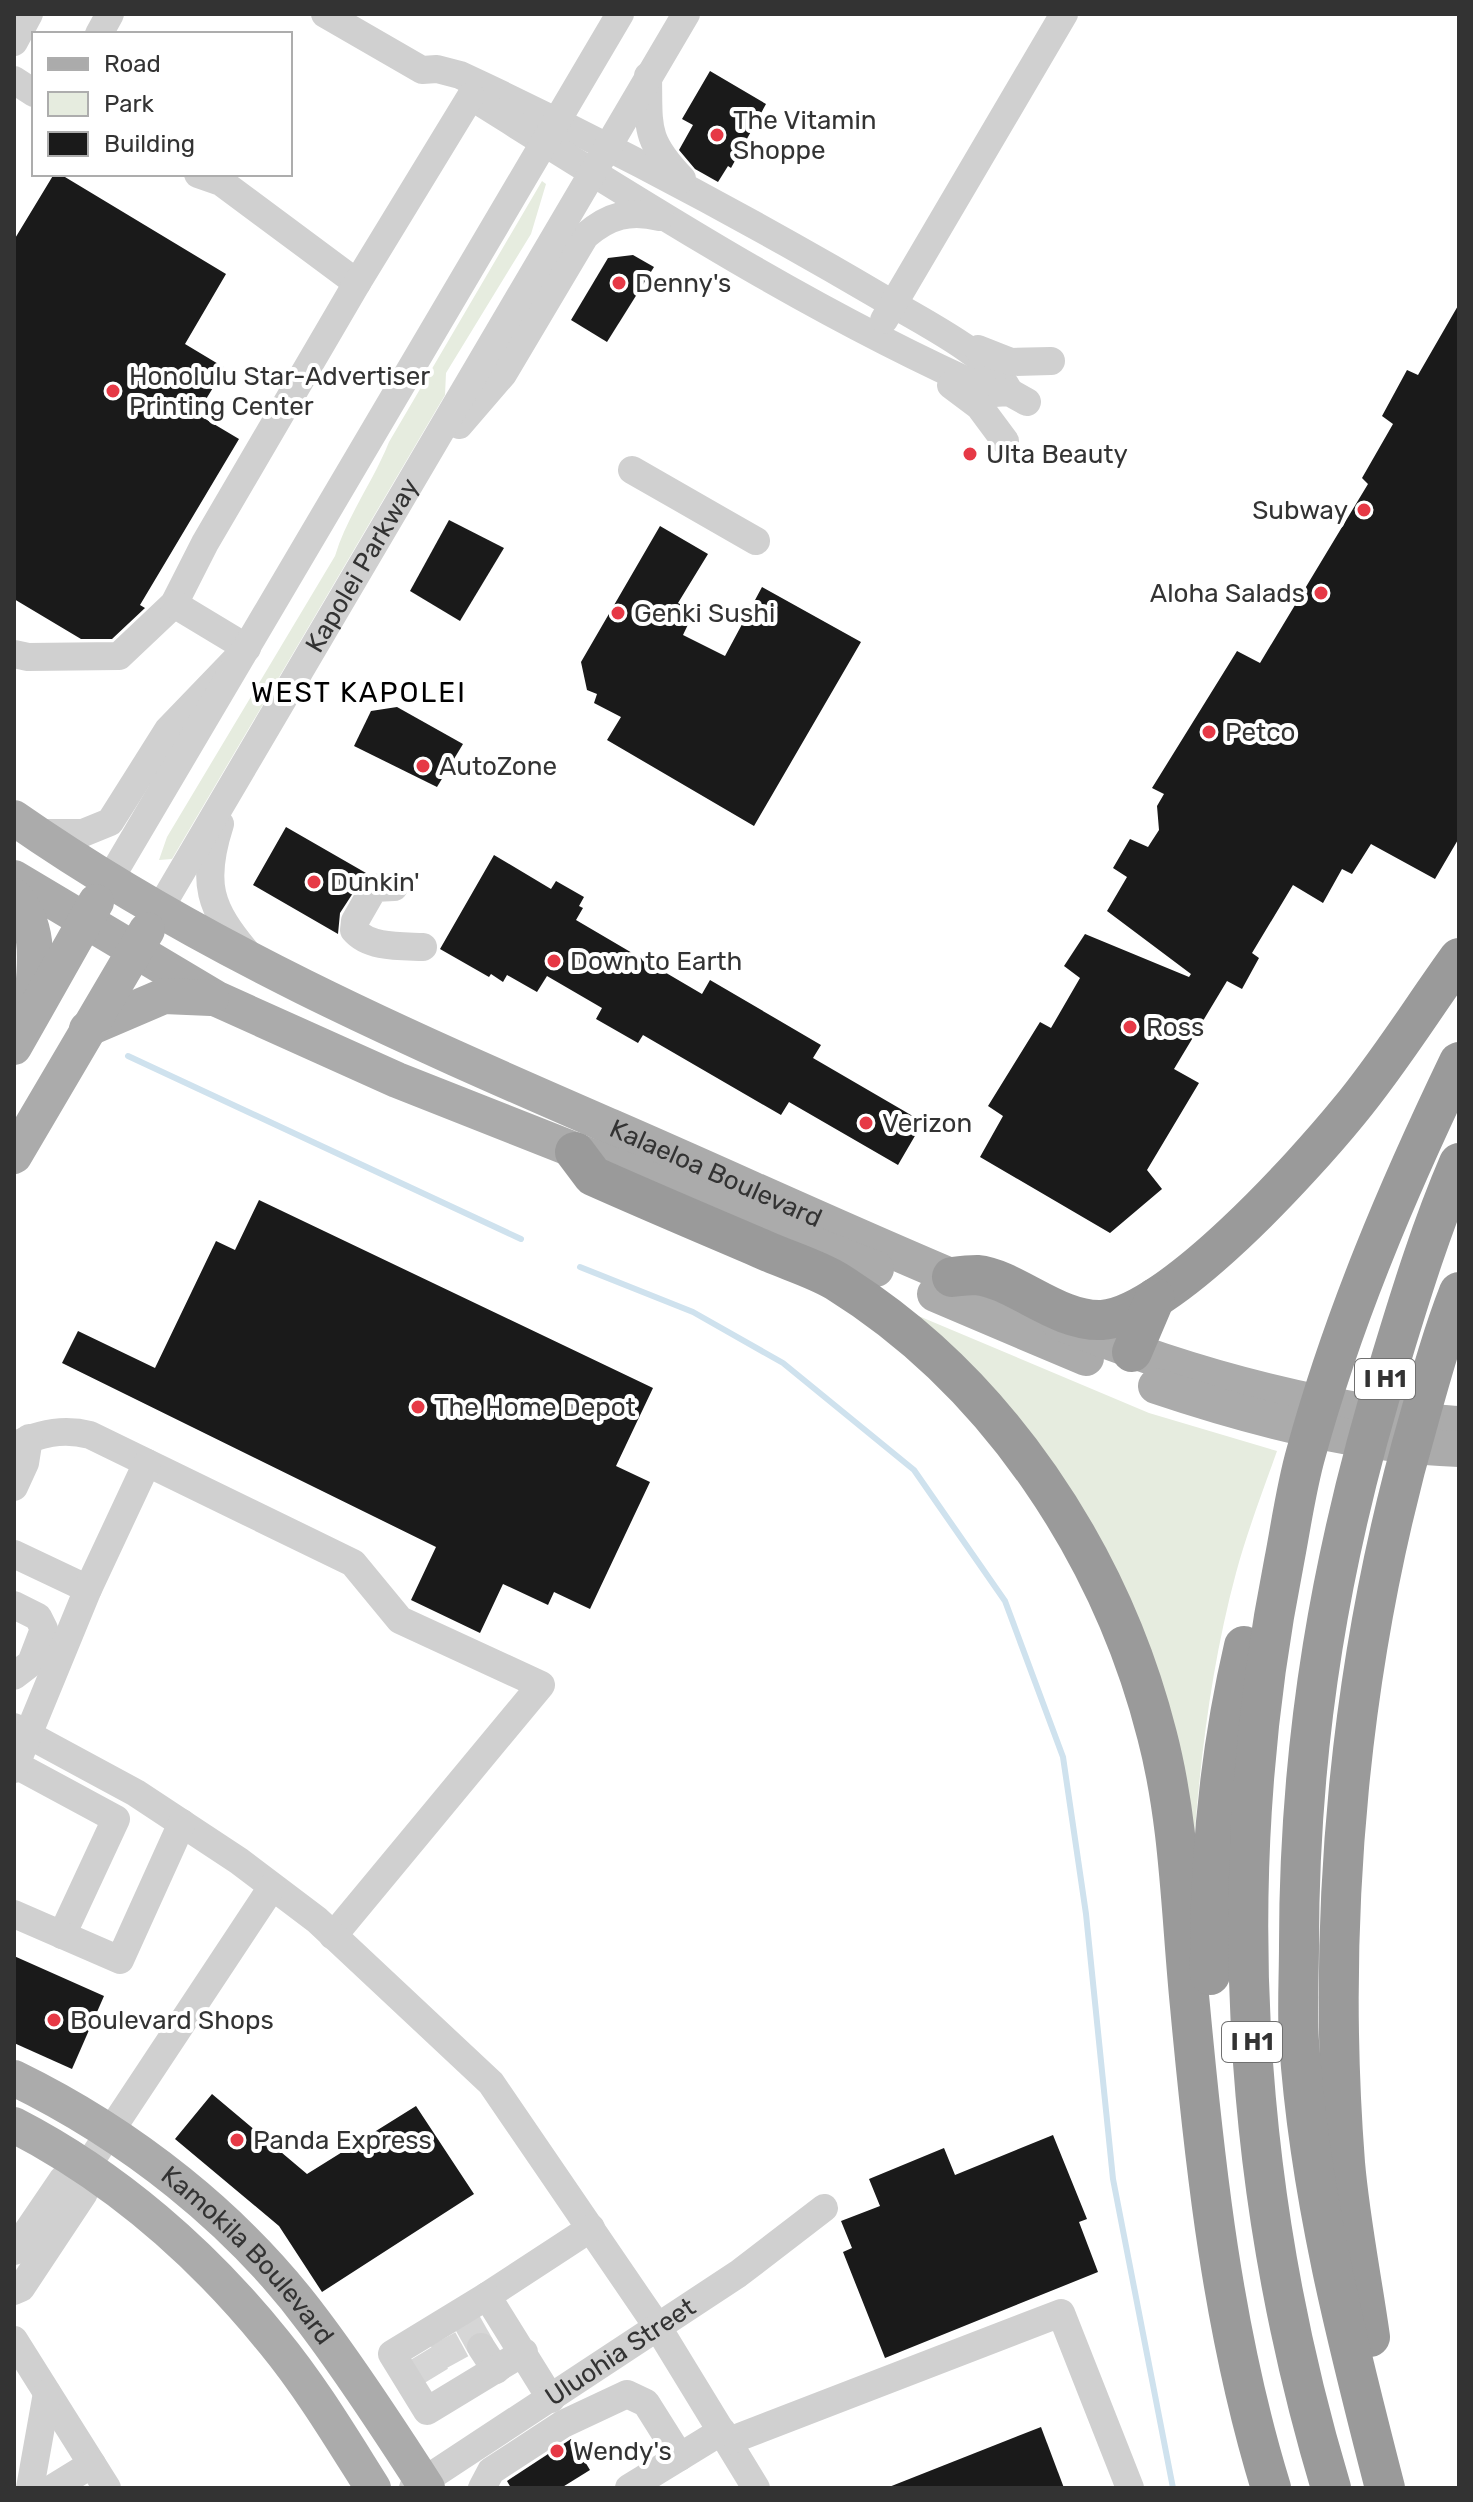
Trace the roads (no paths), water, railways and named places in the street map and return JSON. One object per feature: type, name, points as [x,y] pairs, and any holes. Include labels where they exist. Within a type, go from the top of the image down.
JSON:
[{"type":"highway","points":[[952,1277],[978,1275],[1076,1317],[1102,1320],[1124,1315],[1155,1298],[1219,1248],[1307,1159],[1350,1110],[1459,958]]},
{"type":"highway","name":"I H1","points":[[1331,2488],[1296,2353],[1258,2143],[1247,1972],[1250,1818],[1259,1708],[1305,1456],[1367,1268],[1403,1180],[1459,1062]]},
{"type":"highway","points":[[575,1152],[593,1176],[844,1287],[928,1351],[968,1391],[1059,1503],[1120,1620],[1157,1736],[1173,1809],[1213,2217],[1230,2316],[1270,2482]]},
{"type":"highway","name":"I H1","points":[[1387,2488],[1342,2323],[1315,2183],[1299,2040],[1299,1875],[1315,1698],[1346,1515],[1430,1231],[1459,1163]]},
{"type":"highway","points":[[1387,2488],[1345,2164],[1341,2002],[1351,1752],[1372,1612],[1400,1484],[1444,1329],[1459,1292]]},
{"type":"highway","points":[[1132,1352],[1155,1298]]},
{"type":"highway","points":[[1213,2217],[1209,1925],[1229,1709],[1274,1524],[1305,1456]]},
{"type":"main road","name":"Kalaeloa Boulevard","points":[[25,826],[159,910],[258,967],[486,1073],[952,1277],[1262,1404]]},
{"type":"main road","name":"Kalaeloa Boulevard","points":[[14,878],[217,999],[397,1080],[856,1261],[1146,1383],[1450,1436]]},
{"type":"main road","points":[[23,1032],[110,879]]},
{"type":"main road","points":[[14,896],[30,919],[34,935],[23,1032]]},
{"type":"main road","name":"Kapolei Parkway","points":[[14,1156],[159,910]]},
{"type":"main road","points":[[87,1029],[164,996],[217,999]]},
{"type":"main road","name":"Kamokila Boulevard","points":[[14,2078],[51,2096],[165,2171],[268,2267],[313,2320],[421,2486]]},
{"type":"main road","name":"Kamokila Boulevard","points":[[14,2125],[86,2168],[168,2229],[225,2285],[283,2354],[373,2488]]},
{"type":"street","points":[[14,42],[29,14]]},
{"type":"street","points":[[100,32],[110,14]]},
{"type":"street","points":[[325,14],[422,70],[437,69],[460,75],[551,131],[592,172],[668,219],[875,336],[923,362],[994,393],[1018,397],[1004,379],[944,334]]},
{"type":"street","points":[[110,879],[620,14]]},
{"type":"street","name":"Kapolei Parkway","points":[[159,910],[686,14]]},
{"type":"street","points":[[875,336],[1064,14]]},
{"type":"street","points":[[437,69],[471,96],[551,131],[606,147],[691,188],[944,334],[1011,362],[1051,361]]},
{"type":"street","points":[[648,76],[653,142],[660,157],[691,188]]},
{"type":"street","points":[[14,80],[32,92]]},
{"type":"street","points":[[14,654],[28,657],[119,656],[174,604],[205,543],[357,283],[471,96]]},
{"type":"street","points":[[204,176],[221,182],[357,283]]},
{"type":"street","points":[[414,477],[503,374],[585,236],[599,223],[622,214],[640,212],[668,219]]},
{"type":"street","points":[[923,362],[979,406],[1005,441]]},
{"type":"street","points":[[632,470],[756,541]]},
{"type":"street","points":[[174,604],[247,648]]},
{"type":"street","points":[[25,826],[83,833],[110,822],[168,730],[247,648]]},
{"type":"street","points":[[232,787],[213,844],[211,898],[221,920],[258,967]]},
{"type":"street","points":[[394,887],[374,888],[355,921],[354,930],[359,936],[378,943],[423,947]]},
{"type":"street","points":[[14,1487],[25,1463],[19,1440],[70,1430],[90,1435],[353,1563],[400,1620],[541,1685],[333,1936]]},
{"type":"street","points":[[62,1935],[116,1819],[15,1767],[21,1731],[44,1699],[88,1589],[147,1463]]},
{"type":"street","points":[[14,1554],[88,1589]]},
{"type":"street","points":[[14,1605],[38,1617],[44,1629],[31,1663],[14,1676]]},
{"type":"street","points":[[14,1683],[44,1699]]},
{"type":"street","points":[[21,1731],[182,1823],[272,1887],[333,1936],[491,2083],[657,2326],[756,2488]]},
{"type":"street","points":[[14,1914],[120,1960],[182,1823]]},
{"type":"street","points":[[14,2291],[21,2288],[84,2193],[86,2168],[272,1887]]},
{"type":"street","points":[[14,2251],[63,2179],[86,2168]]},
{"type":"street","name":"Uluohia Street","points":[[421,2486],[738,2274],[824,2208]]},
{"type":"street","points":[[524,2352],[489,2359],[440,2360],[464,2317],[487,2296],[591,2228]]},
{"type":"street","points":[[487,2296],[551,2399]]},
{"type":"street","points":[[629,2488],[680,2457],[725,2436],[1061,2313],[1130,2488]]},
{"type":"street","points":[[14,2340],[107,2488]]},
{"type":"street","points":[[30,2488],[47,2393]]},
{"type":"street","points":[[482,2488],[491,2471],[563,2424],[619,2396],[635,2395],[646,2403],[680,2457]]},
{"type":"street","points":[[53,2488],[92,2464]]},
{"type":"waterway","points":[[128,1056],[521,1239]]},
{"type":"waterway","points":[[580,1267],[693,1312],[783,1363],[914,1470],[1005,1601],[1063,1757],[1086,1914],[1113,2179],[1173,2488]]},
{"type":"tunnel","points":[[467,2322],[481,2347]]},
{"type":"tunnel","points":[[443,2339],[456,2363]]},
{"type":"tunnel","points":[[422,2353],[436,2376]]},
{"type":"place","name":"The Vitamin Shoppe","points":[[717,135]]},
{"type":"place","name":"Denny's","points":[[619,283]]},
{"type":"place","name":"Honolulu Star-Advertiser Printing Center","points":[[113,391]]},
{"type":"place","name":"Ulta Beauty","points":[[970,454]]},
{"type":"place","name":"Subway","points":[[1364,510]]},
{"type":"place","name":"Aloha Salads","points":[[1321,593]]},
{"type":"place","name":"Genki Sushi","points":[[618,613]]},
{"type":"place","name":"Petco","points":[[1209,732]]},
{"type":"place","name":"AutoZone","points":[[423,766]]},
{"type":"place","name":"Dunkin'","points":[[314,882]]},
{"type":"place","name":"Down to Earth","points":[[554,961]]},
{"type":"place","name":"Ross","points":[[1130,1027]]},
{"type":"place","name":"Verizon","points":[[866,1123]]},
{"type":"place","name":"The Home Depot","points":[[418,1407]]},
{"type":"place","name":"Boulevard Shops","points":[[54,2020]]},
{"type":"place","name":"Panda Express","points":[[237,2140]]},
{"type":"place","name":"Wendy's","points":[[557,2451]]},
{"type":"district","name":"WEST KAPOLEI","points":[[359,692]]}]
